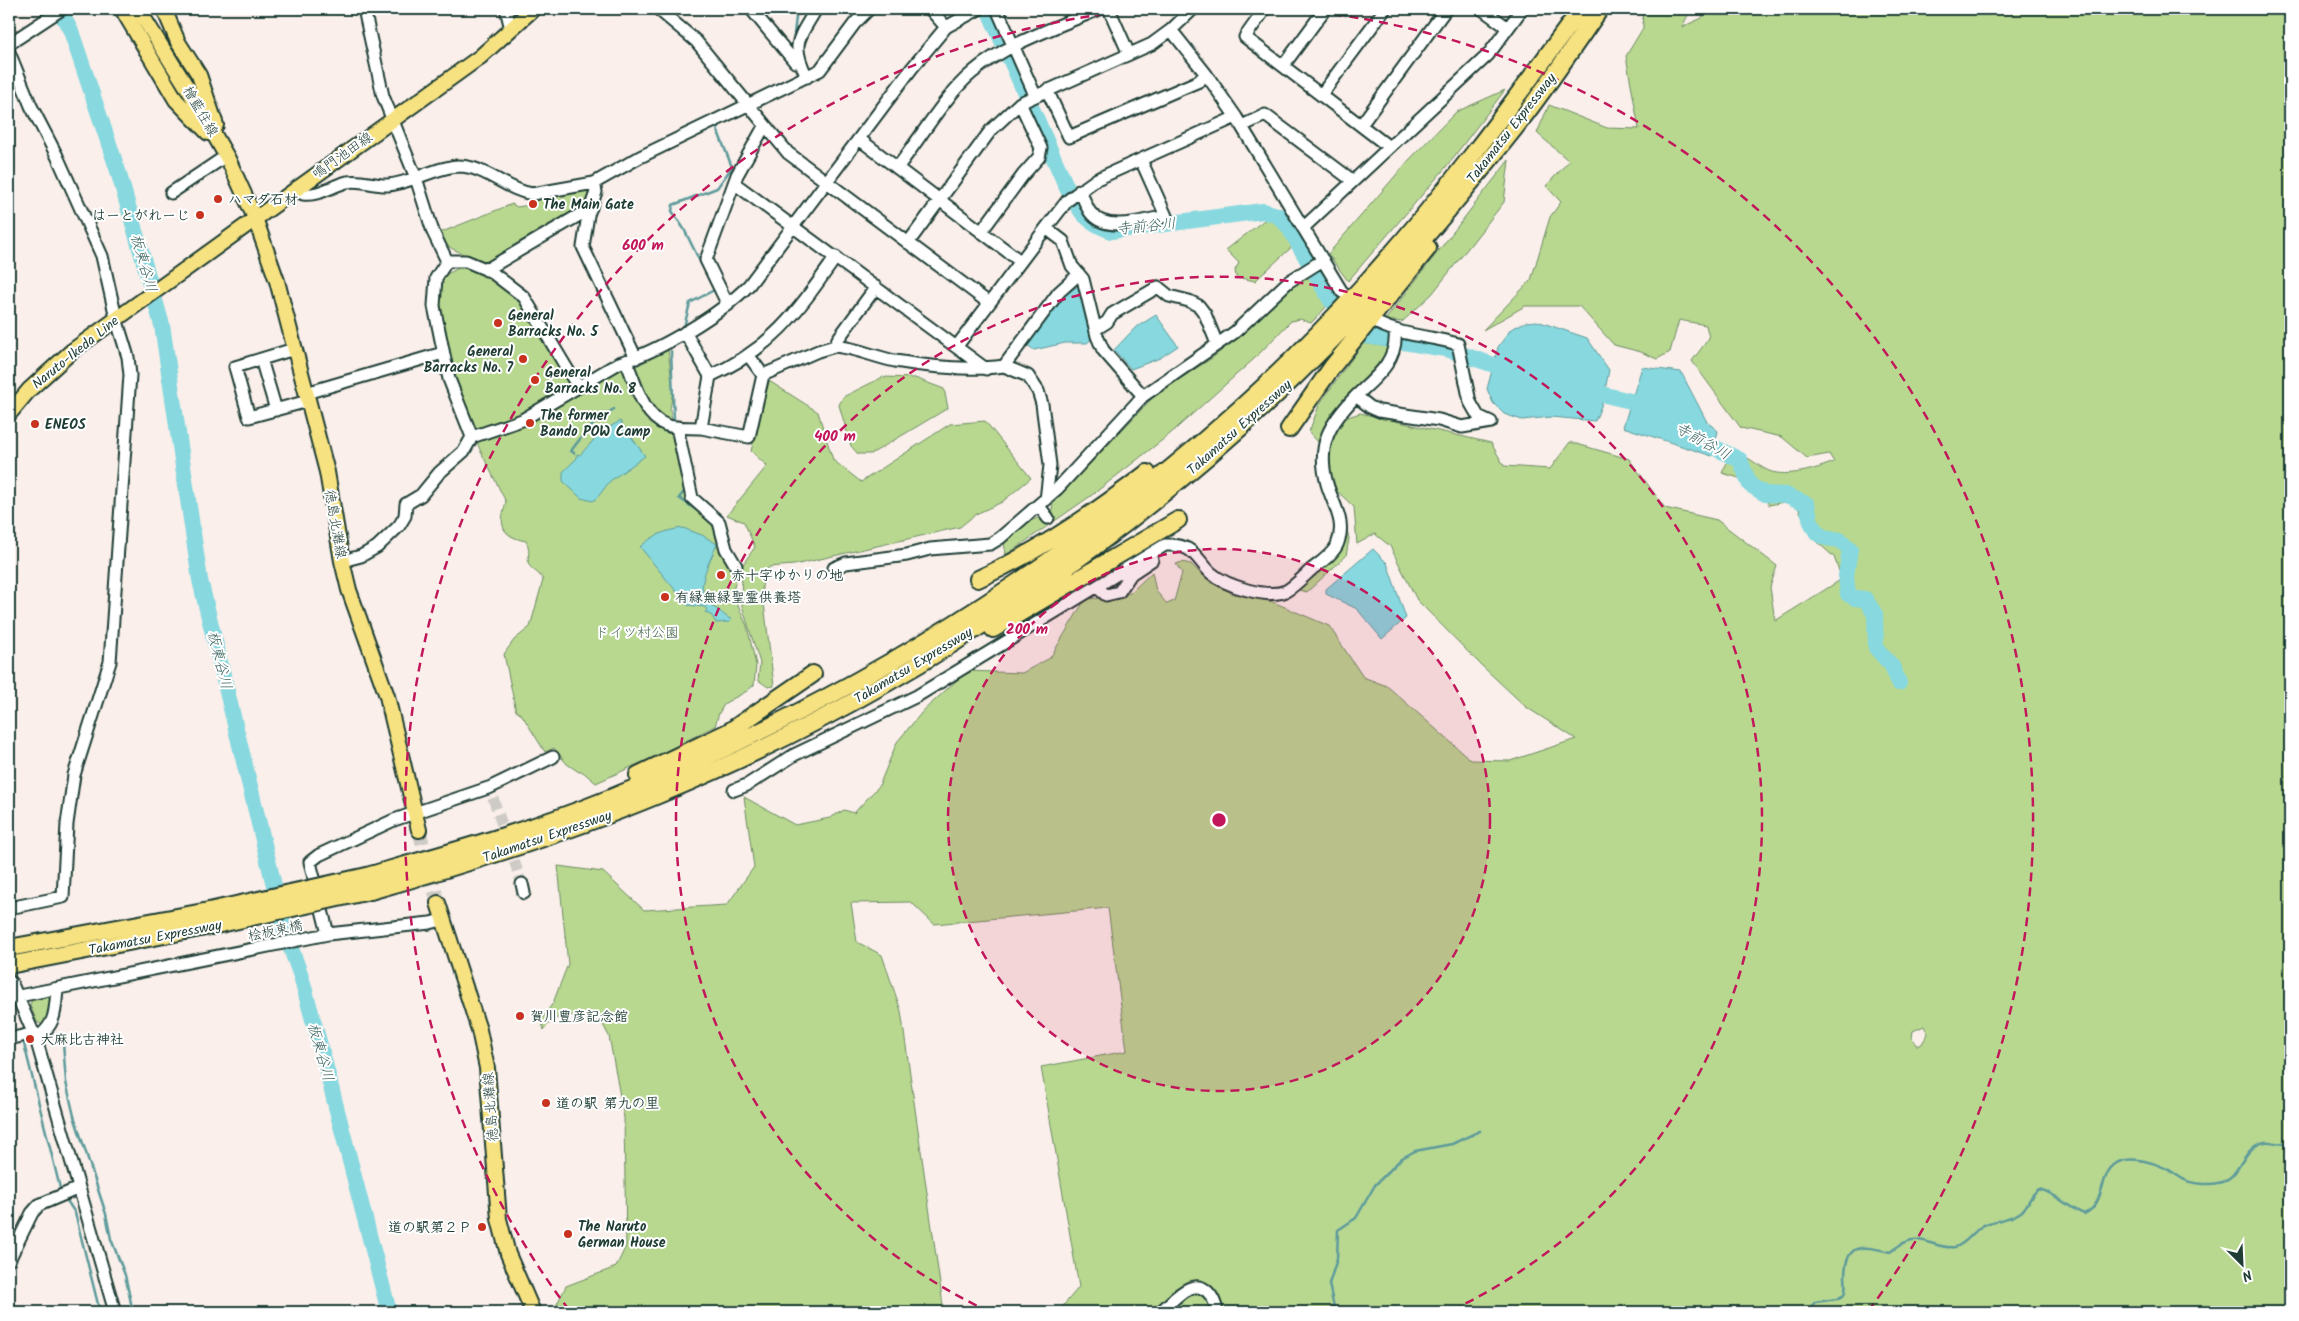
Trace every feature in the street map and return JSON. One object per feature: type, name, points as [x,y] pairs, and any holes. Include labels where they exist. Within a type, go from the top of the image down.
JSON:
[{"type":"highway","name":"Takamatsu Expressway","points":[[368,884],[604,801],[750,736],[880,667],[1033,572],[1101,524],[1228,418],[1321,330],[1403,240],[1501,118],[1581,9]]},
{"type":"highway","name":"Takamatsu Expressway","points":[[9,965],[501,853],[661,794],[766,745],[888,681],[985,622],[1111,535],[1188,473],[1297,374],[1372,297],[1516,126],[1600,9]]},
{"type":"highway","points":[[1289,429],[1332,366],[1423,255],[1516,126]]},
{"type":"highway","points":[[978,579],[1003,568],[1101,507],[1166,458],[1228,418]]},
{"type":"highway","points":[[888,681],[940,660],[1178,520]]},
{"type":"highway","points":[[497,839],[650,770],[730,731],[813,674]]},
{"type":"highway","name":"Takamatsu Expressway","points":[[9,948],[210,918]]},
{"type":"main road","points":[[122,9],[176,100],[224,151]]},
{"type":"main road","name":"檜藍住線","points":[[138,9],[224,151],[255,218]]},
{"type":"main road","points":[[164,9],[178,42],[198,75],[214,116],[224,151]]},
{"type":"main road","name":"鳴門池田線","points":[[120,316],[296,187],[480,57],[533,9]]},
{"type":"main road","name":"徳島北灘線","points":[[255,218],[276,281],[327,472],[342,561],[349,590],[387,696],[419,830]]},
{"type":"main road","name":"Naruto-Ikeda Line","points":[[9,414],[29,390],[72,351],[120,316]]},
{"type":"main road","name":"徳島北灘線","points":[[438,902],[442,920],[480,1030],[487,1068],[499,1219],[508,1254],[533,1312]]},
{"type":"street","points":[[9,908],[62,897],[67,824],[74,775],[110,662],[130,375],[120,316],[102,256],[60,163],[31,106],[10,46],[62,9]]},
{"type":"street","points":[[364,9],[376,72],[383,96],[394,119],[416,178],[433,232],[447,261]]},
{"type":"street","points":[[506,9],[511,29]]},
{"type":"street","points":[[658,9],[696,41],[788,153],[825,183],[989,303]]},
{"type":"street","points":[[751,9],[795,62],[800,63]]},
{"type":"street","points":[[807,77],[800,63],[797,51],[798,42],[816,9]]},
{"type":"street","points":[[296,187],[303,194],[313,195],[354,181],[389,185],[456,166],[469,167],[490,174],[524,193],[532,194],[594,182],[640,157],[820,70],[855,23],[869,9]]},
{"type":"street","points":[[930,9],[946,27]]},
{"type":"street","points":[[342,561],[362,556],[377,547],[398,526],[405,516],[406,504],[421,495],[439,473],[464,451],[472,438],[522,420],[619,362],[631,359],[684,332],[728,305],[749,285],[912,68],[946,27],[979,9]]},
{"type":"street","points":[[981,232],[1023,175],[1039,157],[1041,148],[1028,99],[1009,49],[997,9]]},
{"type":"street","points":[[897,168],[960,84],[973,72],[1009,49],[1100,9]]},
{"type":"street","points":[[1109,9],[1129,54]]},
{"type":"street","points":[[908,243],[991,130],[1028,99],[1152,44],[1171,30],[1193,9]]},
{"type":"street","points":[[1265,9],[1245,37],[1390,147]]},
{"type":"street","points":[[1283,66],[1325,9]]},
{"type":"street","points":[[1321,95],[1385,9]]},
{"type":"street","points":[[1361,125],[1446,9]]},
{"type":"street","points":[[1482,9],[1508,28]]},
{"type":"street","points":[[1303,228],[1488,56],[1522,9]]},
{"type":"street","points":[[1171,30],[1206,74],[1239,121],[1303,228],[1315,264],[1342,292]]},
{"type":"street","points":[[1047,90],[1070,137],[1199,81],[1206,74]]},
{"type":"street","points":[[957,346],[1046,228],[1074,195],[1097,179],[1141,160],[1239,121],[1265,114],[1353,181]]},
{"type":"street","points":[[728,305],[706,260],[734,183],[760,132],[766,127]]},
{"type":"street","points":[[859,139],[1020,262]]},
{"type":"street","points":[[171,193],[224,151]]},
{"type":"street","points":[[1074,195],[1097,219],[1107,223],[1117,224],[1166,216],[1141,160]]},
{"type":"street","points":[[594,182],[596,192],[583,247],[631,359],[645,405],[655,418],[666,425],[701,428],[749,437],[763,375]]},
{"type":"street","points":[[734,183],[986,369]]},
{"type":"street","points":[[486,270],[591,208]]},
{"type":"street","points":[[1046,228],[1064,240],[1072,266],[1083,278],[1103,350],[1143,396]]},
{"type":"street","points":[[710,376],[748,356],[782,329],[802,305],[836,257]]},
{"type":"street","points":[[447,261],[466,261],[486,270],[524,297],[578,387]]},
{"type":"street","points":[[447,261],[436,278],[434,295],[443,353],[454,395],[472,438]]},
{"type":"street","points":[[834,568],[846,564],[907,555],[930,549],[990,544],[1042,503],[1074,472],[1143,396],[1235,332],[1288,282],[1315,264]]},
{"type":"street","points":[[1004,366],[1059,292],[1079,274]]},
{"type":"street","points":[[835,346],[876,286]]},
{"type":"street","points":[[1096,329],[1107,322],[1112,314],[1158,287],[1169,296],[1189,301],[1199,306],[1205,314],[1217,344]]},
{"type":"street","points":[[1356,396],[1370,408],[1379,411],[1439,420],[1462,427],[1491,422],[1478,416],[1470,402],[1458,344],[1441,339],[1395,337],[1379,324]]},
{"type":"street","points":[[684,332],[710,376],[701,428]]},
{"type":"street","points":[[734,790],[747,785],[794,755],[917,696],[1157,548],[1174,545],[1186,547],[1198,556],[1212,573],[1236,586],[1261,594],[1276,594],[1287,590],[1336,547],[1340,536],[1341,522],[1327,484],[1323,457],[1326,438],[1336,418],[1387,366],[1395,337]]},
{"type":"street","points":[[763,375],[818,351],[835,346],[853,348],[895,361],[986,369],[1004,366],[1028,376],[1038,391],[1042,404],[1050,465],[1042,503],[1048,518]]},
{"type":"street","points":[[294,349],[235,367],[248,417],[276,410],[307,397],[443,353]]},
{"type":"street","points":[[748,356],[763,375]]},
{"type":"street","points":[[261,359],[276,410]]},
{"type":"street","points":[[677,427],[692,498],[720,522],[726,549],[736,566]]},
{"type":"street","points":[[1100,589],[1106,595],[1119,592],[1131,574],[1174,545]]},
{"type":"street","points":[[326,934],[310,862],[319,855],[394,820],[491,793],[553,756]]},
{"type":"street","name":"桧板東橋","points":[[14,998],[326,934],[430,923],[442,920]]},
{"type":"street","points":[[11,982],[14,998],[36,1036],[114,1312]]},
{"type":"street","points":[[9,1039],[36,1036],[48,1031],[52,1024],[57,989]]},
{"type":"street","points":[[9,1260],[32,1213],[39,1205],[79,1188]]},
{"type":"street","points":[[1160,1312],[1188,1289],[1196,1288],[1204,1289],[1210,1293],[1215,1300],[1217,1312]]},
{"type":"green space","points":[[1642,9],[1691,9],[1682,27],[1702,18],[1706,9],[1724,9],[1727,11],[1726,9],[2290,9],[2290,1312],[1484,1312],[1479,1306],[1465,1309],[1465,1312],[1058,1312],[1079,1287],[1041,1067],[1127,1051],[1108,908],[934,924],[911,902],[851,903],[857,942],[882,955],[901,1011],[944,1312],[553,1312],[566,1286],[616,1267],[626,1246],[624,1118],[609,1036],[601,1021],[564,1014],[549,1023],[544,1030],[541,1020],[553,1003],[568,964],[558,866],[603,872],[644,910],[727,905],[754,867],[744,797],[795,825],[830,818],[844,810],[854,813],[879,786],[897,742],[923,711],[967,671],[1022,673],[1050,658],[1086,598],[1109,599],[1130,593],[1152,572],[1156,591],[1167,604],[1174,601],[1182,573],[1176,564],[1182,562],[1191,564],[1201,574],[1233,594],[1273,602],[1329,626],[1363,677],[1387,686],[1471,760],[1510,761],[1576,739],[1526,707],[1481,665],[1417,600],[1390,546],[1375,534],[1357,544],[1354,507],[1337,491],[1327,462],[1333,437],[1345,418],[1360,413],[1491,443],[1504,466],[1550,469],[1570,442],[1629,459],[1665,508],[1717,520],[1777,566],[1770,587],[1775,621],[1842,579],[1834,557],[1815,540],[1794,500],[1769,505],[1755,486],[1739,478],[1722,473],[1731,454],[1742,455],[1764,469],[1784,474],[1802,472],[1834,462],[1829,454],[1807,458],[1782,437],[1741,428],[1692,361],[1709,338],[1706,325],[1679,320],[1670,352],[1657,359],[1641,352],[1614,345],[1579,306],[1525,306],[1483,330],[1531,280],[1550,217],[1561,202],[1546,186],[1569,161],[1537,133],[1549,105],[1607,128],[1639,129],[1626,56],[1643,28]],"holes":[[[1924,1026],[1928,1034],[1921,1045],[1916,1045],[1912,1038],[1913,1031]]]},
{"type":"green space","points":[[1505,90],[1446,167],[1348,281],[1328,254],[1409,160],[1456,112]]},
{"type":"green space","points":[[1509,160],[1504,202],[1432,294],[1402,322],[1385,320]]},
{"type":"green space","points":[[587,186],[593,193],[592,202],[491,263],[479,262],[443,244],[437,234],[512,204],[517,207],[529,205],[528,202]]},
{"type":"green space","points":[[1268,217],[1278,221],[1294,245],[1255,281],[1236,277],[1235,270],[1239,263],[1226,250]]},
{"type":"green space","name":"ドイツ村公園","points":[[464,265],[490,277],[519,299],[576,394],[622,368],[627,371],[668,349],[673,391],[670,410],[687,497],[716,523],[737,576],[734,587],[735,599],[747,626],[756,665],[754,685],[725,703],[719,713],[715,726],[596,783],[583,772],[579,772],[567,764],[554,748],[545,752],[522,715],[516,711],[504,654],[514,640],[530,627],[543,580],[529,565],[529,548],[526,541],[511,536],[504,528],[502,523],[506,502],[481,452],[457,394],[438,315],[438,279]]},
{"type":"green space","points":[[1309,277],[1329,304],[1311,323],[1300,319],[1291,321],[1255,358],[1170,434],[1092,495],[1006,555],[1004,543],[1030,521],[1038,518],[1044,522],[1054,516],[1053,503],[1156,394],[1212,358],[1250,327],[1282,292]]},
{"type":"green space","points":[[1363,343],[1389,347],[1382,365],[1347,399],[1324,426],[1319,443],[1309,432],[1320,403]]},
{"type":"green space","points":[[883,377],[915,378],[944,389],[948,408],[871,454],[858,454],[851,446],[839,405],[843,397]]},
{"type":"green space","points":[[769,381],[818,412],[833,460],[861,482],[950,424],[985,421],[1031,478],[1002,502],[976,514],[960,527],[794,565],[769,567],[764,574],[762,587],[774,686],[768,687],[758,680],[760,663],[742,606],[741,567],[755,547],[744,522],[727,515],[767,466],[751,451]]},
{"type":"green space","points":[[1345,520],[1349,539],[1346,556],[1307,592],[1295,589],[1338,551]]},
{"type":"green space","points":[[51,995],[52,1010],[44,1026],[37,1022],[30,1005],[32,999]]},
{"type":"water","points":[[1081,285],[1093,338],[1087,343],[1065,343],[1034,350],[1026,344],[1057,303]]},
{"type":"water","points":[[1156,315],[1178,346],[1160,358],[1131,369],[1114,350],[1135,328]]},
{"type":"water","points":[[1537,321],[1587,338],[1609,370],[1603,401],[1595,421],[1551,417],[1522,420],[1504,414],[1493,403],[1487,389],[1498,347],[1511,329],[1526,322]]},
{"type":"water","points":[[1642,367],[1681,372],[1707,422],[1718,431],[1712,456],[1623,427]]},
{"type":"water","points":[[620,421],[645,456],[610,481],[593,501],[581,498],[563,481],[563,472],[577,458],[577,454],[580,455],[601,432]]},
{"type":"water","points":[[683,528],[702,535],[717,544],[703,580],[704,596],[709,604],[731,619],[730,622],[716,623],[712,616],[705,612],[707,610],[705,607],[687,605],[683,596],[680,596],[640,547],[660,534]]},
{"type":"water","points":[[1373,549],[1387,563],[1406,618],[1382,639],[1357,609],[1326,594],[1326,589]]},
{"type":"waterway","name":"板東谷川","points":[[59,9],[71,31],[118,171],[162,325],[200,580],[286,935],[301,976],[324,1060],[389,1312]]},
{"type":"waterway","points":[[794,34],[797,9]]},
{"type":"waterway","name":"寺前谷川","points":[[988,9],[1067,188],[1084,215],[1111,231],[1263,211],[1277,215],[1288,226],[1331,301]]},
{"type":"waterway","points":[[685,323],[690,303],[714,290],[684,229],[672,211],[673,205],[717,188],[732,167],[717,129],[720,124]]},
{"type":"waterway","name":"寺前谷川","points":[[1367,336],[1446,349],[1515,372]]},
{"type":"waterway","points":[[671,351],[674,420]]},
{"type":"waterway","name":"寺前谷川","points":[[1584,390],[1635,402],[1651,411]]},
{"type":"waterway","points":[[574,453],[571,451],[585,433],[595,422],[614,409]]},
{"type":"waterway","name":"寺前谷川","points":[[1695,438],[1740,460],[1750,485],[1765,494],[1786,495],[1807,504],[1811,522],[1817,533],[1826,538],[1840,540],[1850,549],[1846,576],[1848,594],[1855,598],[1865,599],[1875,614],[1876,648],[1892,666],[1899,683]]},
{"type":"waterway","points":[[683,493],[679,498],[702,514]]},
{"type":"waterway","points":[[23,1040],[61,1192]]},
{"type":"waterway","points":[[63,1043],[66,1082],[74,1116],[106,1214],[111,1239],[125,1275],[133,1312]]},
{"type":"waterway","points":[[1335,1312],[1329,1284],[1337,1259],[1338,1230],[1356,1218],[1375,1185],[1402,1158],[1415,1151],[1452,1144],[1480,1131]]},
{"type":"waterway","points":[[1807,1312],[1815,1302],[1837,1299],[1844,1295],[1846,1288],[1846,1264],[1849,1256],[1858,1248],[1872,1248],[1890,1252],[1912,1240],[1949,1247],[1959,1246],[1982,1226],[2012,1217],[2021,1212],[2039,1189],[2084,1214],[2097,1203],[2108,1171],[2114,1165],[2126,1160],[2149,1162],[2168,1169],[2188,1181],[2201,1184],[2215,1184],[2232,1176],[2245,1156],[2257,1145],[2265,1142],[2284,1144]]},
{"type":"waterway","points":[[66,1199],[75,1213],[100,1312]]},
{"type":"tunnel","points":[[493,798],[522,884]]},
{"type":"tunnel","points":[[419,830],[438,903]]},
{"type":"place","name":"ハマダ石材","points":[[218,199]]},
{"type":"place","name":"The Main Gate","points":[[533,204]]},
{"type":"place","name":"はーとがれーじ","points":[[200,215]]},
{"type":"place","name":"General Barracks No. 5","points":[[498,323]]},
{"type":"place","name":"General Barracks No. 7","points":[[523,359]]},
{"type":"place","name":"General Barracks No. 8","points":[[535,380]]},
{"type":"place","name":"The former Bando POW Camp","points":[[530,423]]},
{"type":"place","name":"ENEOS","points":[[35,424]]},
{"type":"place","name":"赤十字ゆかりの地","points":[[721,575]]},
{"type":"place","name":"有縁無縁聖霊供養塔","points":[[665,597]]},
{"type":"place","name":"賀川豊彦記念館","points":[[520,1016]]},
{"type":"place","name":"大麻比古神社","points":[[30,1039]]},
{"type":"place","name":"道の駅 第九の里","points":[[546,1103]]},
{"type":"place","name":"道の駅第２Ｐ","points":[[482,1227]]},
{"type":"place","name":"The Naruto German House","points":[[568,1234]]}]
